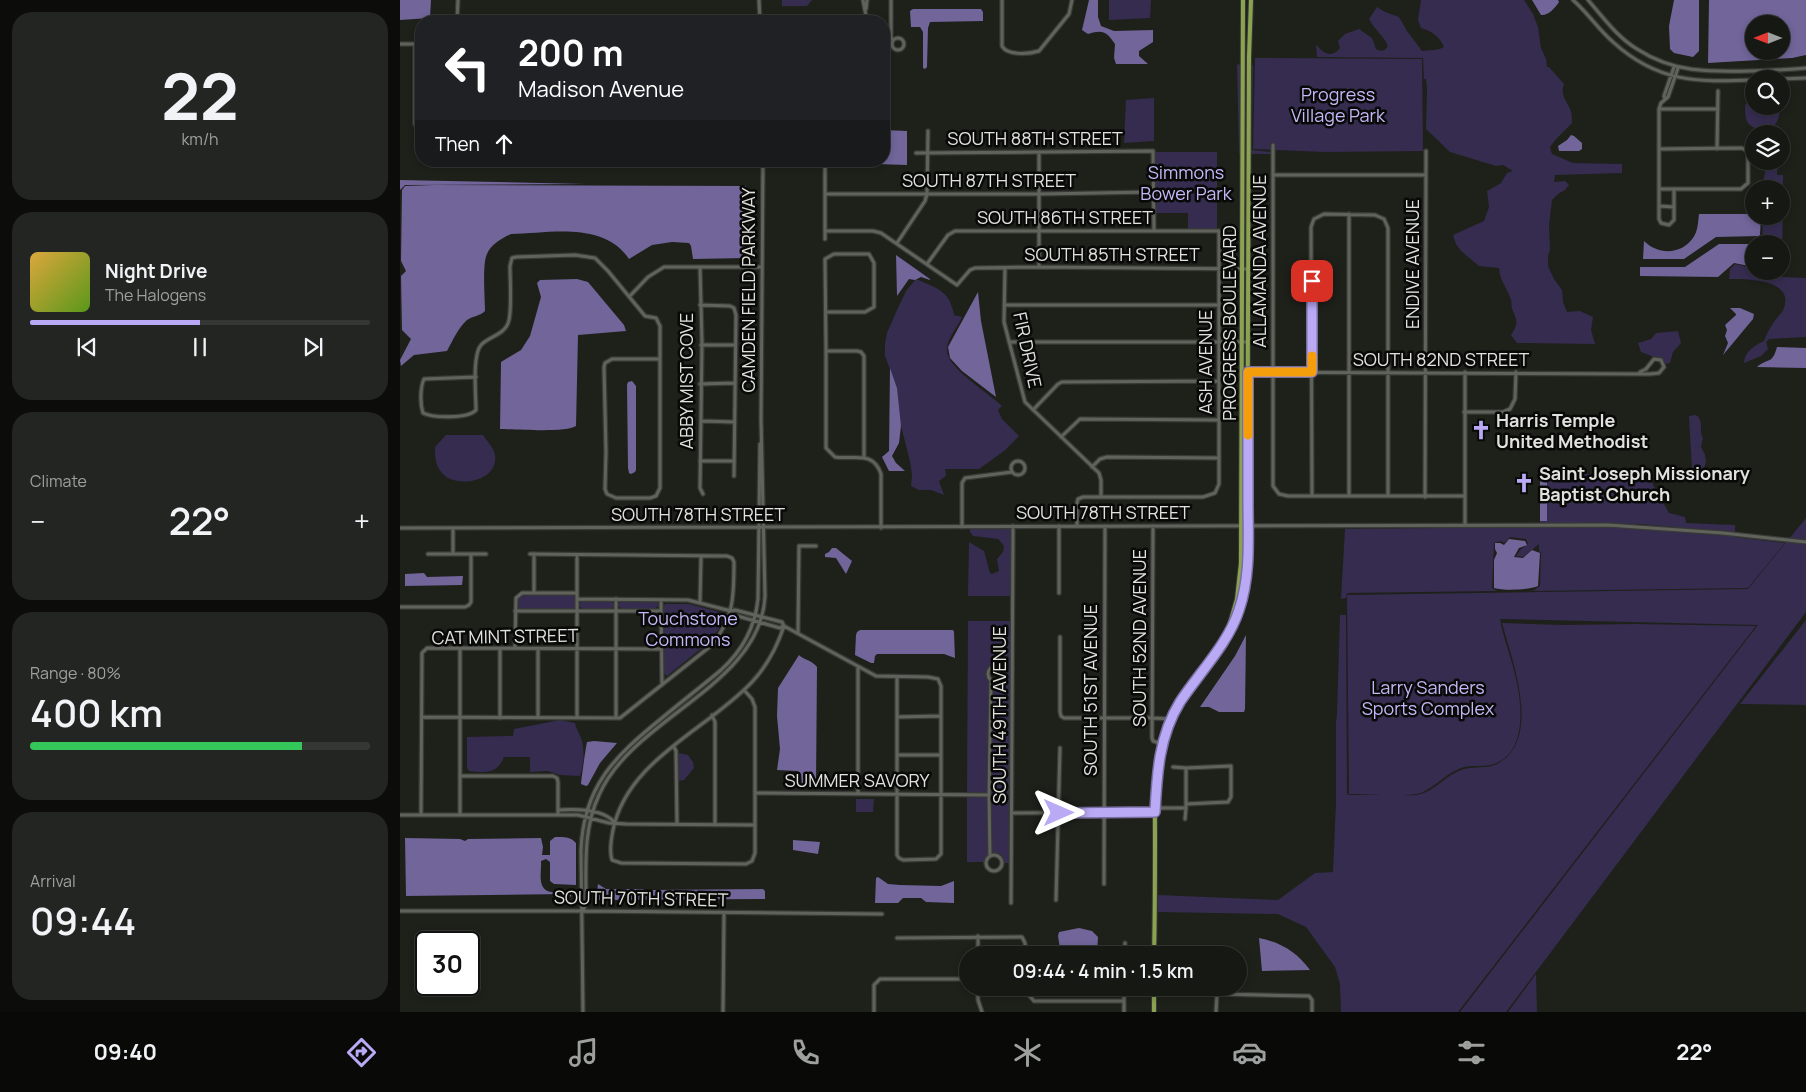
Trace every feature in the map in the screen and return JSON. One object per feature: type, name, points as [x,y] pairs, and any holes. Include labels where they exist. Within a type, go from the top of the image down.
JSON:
[{"type":"main road","name":"PROGRESS BOULEVARD","points":[[1226,637],[1240,581],[1242,526],[1243,0]]},
{"type":"main road","name":"PROGRESS BOULEVARD","points":[[1226,637],[1237,617],[1246,583],[1248,526],[1251,0]]},
{"type":"main road","points":[[1243,96],[1245,104],[1245,141],[1249,145],[1246,146],[1243,156]]},
{"type":"main road","points":[[1242,189],[1249,189]]},
{"type":"main road","points":[[1242,449],[1248,449]]},
{"type":"main road","points":[[1154,946],[1156,774],[1162,744],[1171,719],[1180,703],[1226,637]]},
{"type":"main road","points":[[1154,996],[1154,1012]]},
{"type":"street","points":[[457,15],[458,0]]},
{"type":"street","points":[[758,0],[759,15]]},
{"type":"street","points":[[863,0],[866,10]]},
{"type":"street","points":[[866,15],[867,0]]},
{"type":"street","points":[[891,0],[891,37],[893,40]]},
{"type":"street","points":[[1002,0],[1002,46],[1003,50],[1008,52],[1039,51],[1069,14],[1072,0]]},
{"type":"street","points":[[1573,0],[1586,12],[1602,32],[1629,56],[1652,69],[1673,76],[1710,82],[1745,80]]},
{"type":"street","points":[[1588,0],[1619,36],[1636,49],[1658,61],[1676,67],[1713,72],[1806,68]]},
{"type":"street","points":[[1613,42],[1619,36]]},
{"type":"street","points":[[400,44],[415,44],[415,124]]},
{"type":"street","points":[[1674,189],[1672,222],[1669,225],[1664,225],[1660,223],[1659,219],[1659,109],[1665,99],[1664,96],[1668,91],[1676,67]]},
{"type":"street","points":[[1794,69],[1795,79]]},
{"type":"street","points":[[1790,79],[1806,78]]},
{"type":"street","points":[[1717,148],[1718,91]]},
{"type":"street","points":[[1659,109],[1718,109]]},
{"type":"street","points":[[897,243],[925,201],[927,194],[928,131]]},
{"type":"street","name":"ALLAMANDA AVENUE","points":[[1273,145],[1273,486],[1279,494],[1312,496]]},
{"type":"street","points":[[1659,149],[1742,148],[1747,151],[1748,155],[1748,183],[1741,189],[1659,189]]},
{"type":"street","name":"SOUTH 88TH STREET","points":[[916,152],[1153,152],[1153,192]]},
{"type":"street","name":"ENDIVE AVENUE","points":[[1426,152],[1426,496]]},
{"type":"street","points":[[1039,153],[1039,267]]},
{"type":"street","name":"CAMDEN FIELD PARKWAY","points":[[583,1012],[581,851],[588,817],[601,779],[620,753],[729,663],[744,644],[756,615],[759,594],[763,167]]},
{"type":"street","points":[[825,168],[825,239]]},
{"type":"street","points":[[1273,175],[1426,175]]},
{"type":"street","points":[[1153,192],[1154,231]]},
{"type":"street","name":"SOUTH 87TH STREET","points":[[825,194],[1153,192]]},
{"type":"street","points":[[1659,206],[1674,207]]},
{"type":"street","points":[[1388,496],[1388,228],[1384,219],[1380,216],[1370,214],[1324,214],[1314,219],[1311,227],[1312,496],[1349,496],[1388,496],[1465,496]]},
{"type":"street","points":[[1349,214],[1349,496]]},
{"type":"street","points":[[825,231],[873,231],[881,233],[927,264]]},
{"type":"street","name":"SOUTH 86TH STREET","points":[[927,264],[948,235],[956,231],[1219,231]]},
{"type":"street","name":"ASH AVENUE","points":[[1101,496],[1204,497],[1215,493],[1219,484],[1219,231]]},
{"type":"street","points":[[826,312],[865,312],[874,307],[874,263],[869,254],[834,254],[829,255],[825,259],[826,448],[832,455],[838,457],[864,458],[875,462],[881,474],[881,528]]},
{"type":"street","points":[[476,377],[424,379],[421,408],[423,413],[428,416],[466,416],[476,410],[476,377],[476,356],[480,346],[504,330],[509,322],[510,266],[512,258],[516,256],[575,255],[594,258],[608,271],[645,316],[656,318],[660,326],[660,359],[659,492],[650,498],[612,497],[607,494],[605,489],[604,374],[605,363],[612,359],[660,359]]},
{"type":"street","name":"SOUTH 85TH STREET","points":[[927,264],[944,274],[957,285],[970,270],[976,268],[1249,269]]},
{"type":"street","points":[[629,297],[648,277],[664,267],[762,267]]},
{"type":"street","name":"ABBY MIST COVE","points":[[700,267],[702,345],[700,488],[702,494]]},
{"type":"street","name":"FIR DRIVE","points":[[1005,268],[1004,322],[1022,396],[1025,402],[1099,473],[1101,496]]},
{"type":"street","points":[[700,305],[730,306],[734,308],[736,315],[734,476]]},
{"type":"street","points":[[1004,305],[1219,305]]},
{"type":"street","points":[[1009,342],[1248,342]]},
{"type":"street","points":[[702,345],[735,345]]},
{"type":"street","points":[[826,351],[857,351],[861,352],[864,356],[864,458]]},
{"type":"street","name":"SOUTH 82ND STREET","points":[[1242,372],[1659,373],[1664,364],[1661,360],[1654,359],[1646,369],[1640,372]]},
{"type":"street","points":[[1465,372],[1465,525]]},
{"type":"street","points":[[1464,412],[1503,412],[1510,409],[1515,399],[1516,372]]},
{"type":"street","points":[[1033,410],[1062,382],[1219,381]]},
{"type":"street","points":[[700,384],[734,383]]},
{"type":"street","name":"CAMDEN FIELD PARKWAY","points":[[590,812],[604,783],[620,762],[635,746],[733,666],[748,645],[759,622],[765,600],[761,419]]},
{"type":"street","points":[[1061,437],[1080,419],[1219,420]]},
{"type":"street","points":[[702,421],[735,422]]},
{"type":"street","points":[[1092,467],[1100,459],[1107,457],[1219,458]]},
{"type":"street","points":[[700,460],[734,461]]},
{"type":"street","points":[[962,527],[962,483],[965,478],[1012,472],[1016,475],[1021,474],[1025,469],[1024,464],[1020,461],[1013,462],[1010,468],[1012,472]]},
{"type":"street","points":[[1077,526],[1078,499],[1083,496],[1101,496]]},
{"type":"street","name":"SOUTH 49TH AVENUE","points":[[1011,903],[1013,526]]},
{"type":"street","points":[[1059,526],[1059,593]]},
{"type":"street","name":"SOUTH 51ST AVENUE","points":[[1104,884],[1105,526]]},
{"type":"street","name":"SOUTH 52ND AVENUE","points":[[1153,526],[1152,740],[1162,744]]},
{"type":"street","name":"SOUTH 78TH STREET","points":[[400,528],[1641,526],[1806,542]]},
{"type":"street","points":[[453,528],[453,554]]},
{"type":"street","points":[[798,633],[799,546],[816,546]]},
{"type":"street","points":[[428,554],[486,554]]},
{"type":"street","points":[[400,607],[465,607],[469,605],[471,602],[471,554]]},
{"type":"street","points":[[422,717],[616,718],[624,716],[712,645],[726,625],[731,611],[734,595],[734,562],[732,558],[727,556],[532,554],[534,592]]},
{"type":"street","points":[[577,718],[578,554]]},
{"type":"street","points":[[700,602],[701,556]]},
{"type":"street","points":[[515,648],[515,611],[518,595],[534,592],[577,593]]},
{"type":"street","points":[[577,599],[688,600],[731,611],[734,614],[780,628],[784,626]]},
{"type":"street","points":[[616,599],[616,718]]},
{"type":"street","points":[[661,600],[662,686]]},
{"type":"street","points":[[731,611],[735,610],[782,622],[784,626],[858,668],[876,676],[938,679],[941,686],[941,854],[936,859],[903,860],[897,855],[897,678]]},
{"type":"street","points":[[515,611],[661,611]]},
{"type":"street","points":[[744,690],[752,699],[755,707],[755,853],[752,862],[616,862],[611,856],[612,835],[615,822],[632,786],[648,768],[744,690],[767,662],[784,626]]},
{"type":"street","points":[[1060,637],[1061,716],[1064,718],[1171,719]]},
{"type":"street","name":"CAT MINT STREET","points":[[421,815],[422,653],[427,648],[662,649]]},
{"type":"street","points":[[460,648],[460,814]]},
{"type":"street","points":[[500,648],[500,718]]},
{"type":"street","points":[[538,649],[538,718]]},
{"type":"street","points":[[990,856],[995,855],[1001,859],[1002,864],[1000,868],[993,870],[988,868],[987,860],[990,856],[991,681],[988,674],[990,669],[995,666],[1001,668],[1004,674],[1003,679],[996,682],[991,681]]},
{"type":"street","points":[[858,668],[858,794]]},
{"type":"street","points":[[712,716],[715,722],[716,825]]},
{"type":"street","points":[[897,717],[941,716]]},
{"type":"street","points":[[674,747],[676,751],[677,824]]},
{"type":"street","points":[[1056,900],[1060,748]]},
{"type":"street","points":[[897,755],[941,755]]},
{"type":"street","points":[[1012,813],[1155,810],[1227,802],[1231,798],[1231,766],[1172,768]]},
{"type":"street","points":[[1185,818],[1186,768]]},
{"type":"street","points":[[460,776],[553,776],[557,778],[558,782],[558,815]]},
{"type":"street","name":"SUMMER SAVORY","points":[[755,794],[989,795]]},
{"type":"street","points":[[558,810],[580,809],[610,817],[615,822]]},
{"type":"street","points":[[400,815],[558,815],[588,817],[609,823],[626,824],[755,825]]},
{"type":"street","name":"SOUTH 70TH STREET","points":[[400,911],[882,914]]},
{"type":"street","points":[[723,1012],[724,913]]},
{"type":"street","points":[[978,936],[978,946]]},
{"type":"street","points":[[897,938],[1022,937],[1026,946]]},
{"type":"street","points":[[874,1012],[874,985],[880,979],[959,979]]},
{"type":"street","points":[[1247,995],[1309,996],[1312,1000],[1312,1012]]},
{"type":"street","points":[[978,996],[982,1012]]},
{"type":"street","points":[[1030,996],[1034,1001],[1123,1001]]},
{"type":"street","points":[[1123,996],[1124,1012]]},
{"type":"street","points":[[1216,1012],[1217,996]]},
{"type":"green space","points":[[782,0],[812,0],[807,6],[782,6]]},
{"type":"green space","points":[[1109,0],[1151,0],[1150,18],[1109,20]]},
{"type":"green space","points":[[1421,0],[1524,0],[1533,14],[1538,27],[1541,48],[1547,67],[1564,84],[1563,94],[1572,114],[1572,123],[1550,147],[1552,154],[1573,163],[1622,164],[1622,173],[1555,175],[1554,182],[1565,181],[1569,185],[1552,200],[1548,266],[1562,290],[1563,302],[1567,312],[1580,311],[1593,317],[1591,330],[1595,344],[1517,343],[1511,335],[1516,319],[1512,309],[1511,298],[1502,280],[1499,268],[1479,266],[1461,251],[1456,244],[1453,235],[1484,221],[1489,207],[1487,191],[1501,183],[1507,173],[1513,171],[1503,165],[1496,166],[1450,152],[1426,129],[1427,89],[1426,79],[1424,79],[1423,58],[1317,57],[1316,44],[1327,54],[1334,53],[1340,48],[1338,41],[1345,34],[1359,29],[1372,38],[1376,49],[1381,51],[1386,49],[1388,46],[1386,42],[1369,19],[1377,7],[1399,17],[1422,51],[1436,50],[1444,47],[1435,35],[1421,28],[1418,20]]},
{"type":"green space","name":"Progress Village Park","points":[[1255,58],[1422,59],[1423,151],[1326,152],[1253,149]]},
{"type":"green space","points":[[1237,64],[1241,65],[1241,154],[1239,154]]},
{"type":"green space","points":[[1251,65],[1253,65],[1252,150],[1271,152],[1271,154],[1251,154]]},
{"type":"green space","points":[[1154,98],[1154,141],[1124,143],[1126,100]]},
{"type":"green space","points":[[1746,115],[1779,115],[1775,125],[1750,125]]},
{"type":"green space","name":"Simmons Bower Park","points":[[1155,152],[1217,152],[1217,229],[1188,229],[1188,213],[1155,213]]},
{"type":"green space","points":[[1765,170],[1777,170],[1777,175],[1783,175],[1783,180],[1764,180]]},
{"type":"green space","points":[[1763,225],[1783,225],[1782,235],[1762,235]]},
{"type":"green space","points":[[1735,264],[1745,266],[1745,279],[1729,279],[1730,269]]},
{"type":"green space","points":[[1806,278],[1806,337],[1769,339],[1766,342],[1768,349],[1761,356],[1744,363],[1748,352],[1764,341],[1771,326],[1783,309],[1785,298],[1782,291],[1776,286],[1752,280]]},
{"type":"green space","points":[[916,279],[941,291],[949,300],[954,315],[962,317],[947,345],[948,356],[960,372],[1002,406],[998,410],[1002,419],[1019,436],[1004,451],[979,469],[945,469],[946,476],[939,481],[944,495],[931,490],[919,490],[911,486],[910,461],[899,418],[897,388],[885,356],[887,333],[906,291]]},
{"type":"green space","points":[[1678,331],[1681,343],[1673,352],[1670,363],[1661,365],[1654,357],[1641,352],[1638,343],[1651,339],[1656,333]]},
{"type":"green space","points":[[1696,415],[1701,423],[1703,438],[1701,447],[1706,462],[1703,471],[1692,470],[1689,416]]},
{"type":"green space","points":[[446,435],[483,435],[492,447],[495,455],[494,464],[490,471],[483,477],[475,480],[456,481],[448,478],[440,470],[435,458],[435,447]]},
{"type":"green space","points":[[1547,474],[1647,474],[1669,513],[1685,517],[1686,523],[1735,525],[1735,533],[1641,524],[1540,523],[1540,521],[1547,521]]},
{"type":"green space","name":"Larry Sanders Sports Complex","points":[[1806,518],[1806,612],[1506,1012],[1460,1012],[1758,625],[1500,619],[1518,686],[1520,725],[1513,749],[1505,758],[1494,764],[1468,766],[1458,769],[1421,793],[1398,795],[1349,794],[1347,595],[1748,589]]},
{"type":"green space","points":[[1608,526],[1723,534],[1785,543],[1748,588],[1533,591],[1540,586],[1541,553],[1539,551],[1539,544],[1523,557],[1516,556],[1528,544],[1526,539],[1510,537],[1504,543],[1501,541],[1494,543],[1492,588],[1497,591],[1347,593],[1346,598],[1341,599],[1345,529]]},
{"type":"green space","points":[[970,528],[1011,528],[1011,596],[968,596],[969,542],[984,551],[990,573],[992,574],[999,571],[997,559],[1003,552],[1004,546],[998,539],[973,536]]},
{"type":"green space","points":[[523,594],[574,594],[576,607],[573,609],[520,609],[517,607],[517,599]]},
{"type":"green space","points":[[582,600],[611,600],[615,605],[611,609],[582,609],[579,605]]},
{"type":"green space","points":[[621,600],[657,601],[659,605],[655,609],[621,609],[618,605]]},
{"type":"green space","name":"Touchstone Commons","points":[[665,604],[689,604],[727,614],[721,626],[708,643],[667,676],[664,673]]},
{"type":"green space","points":[[1340,615],[1346,615],[1347,794],[1349,795],[1419,795],[1432,789],[1458,771],[1468,768],[1493,766],[1511,753],[1519,737],[1521,719],[1520,698],[1512,657],[1502,623],[1756,626],[1458,1012],[1341,1012],[1340,984],[1335,967],[1306,927],[1278,914],[1158,912],[1158,895],[1278,900],[1315,873],[1333,872]]},
{"type":"green space","points":[[1806,620],[1806,705],[1740,704]]},
{"type":"green space","points":[[968,621],[1011,621],[1010,863],[1004,863],[1003,858],[996,854],[991,854],[993,683],[1002,682],[1006,674],[1003,667],[997,665],[992,666],[986,674],[989,681],[987,793],[967,793]]},
{"type":"green space","points":[[560,720],[575,723],[581,738],[583,757],[580,776],[560,775],[548,771],[530,772],[530,757],[504,757],[498,767],[486,772],[469,771],[467,768],[467,737],[513,736],[514,729]]},
{"type":"green space","points":[[679,753],[688,755],[693,762],[694,768],[684,780],[679,781]]},
{"type":"green space","points":[[967,796],[987,796],[988,856],[985,862],[967,862]]},
{"type":"green space","points":[[856,799],[874,799],[873,812],[856,812]]},
{"type":"green space","points":[[1536,974],[1537,1012],[1508,1012]]},
{"type":"shaded area","points":[[400,0],[431,0],[430,15],[415,15],[415,19],[400,20]]},
{"type":"shaded area","points":[[1089,0],[1098,0],[1098,17],[1101,26],[1114,31],[1153,30],[1153,42],[1139,51],[1139,56],[1148,64],[1116,64],[1114,58],[1115,44],[1110,37],[1101,32],[1088,34],[1082,30]]},
{"type":"shaded area","points":[[1532,0],[1558,0],[1559,2],[1549,13],[1541,15]]},
{"type":"shaded area","points":[[1674,0],[1699,0],[1699,51],[1693,57],[1674,53],[1670,49],[1669,26]]},
{"type":"shaded area","points":[[1709,0],[1806,0],[1806,55],[1790,58],[1790,15],[1745,15],[1745,60],[1758,60],[1708,63]]},
{"type":"shaded area","points":[[913,9],[981,9],[983,21],[930,22],[928,28],[927,67],[925,69],[923,68],[923,32],[920,27],[911,27],[910,11]]},
{"type":"shaded area","points":[[890,130],[907,131],[907,165],[890,164]]},
{"type":"shaded area","points":[[1571,135],[1582,143],[1582,149],[1579,151],[1559,151],[1558,146]]},
{"type":"shaded area","points":[[400,180],[586,184],[405,185],[400,190]]},
{"type":"shaded area","points":[[405,186],[746,186],[746,258],[693,259],[689,243],[672,242],[652,245],[629,259],[618,247],[605,239],[591,234],[559,231],[511,234],[494,244],[485,259],[485,311],[464,323],[447,351],[414,355],[401,366],[400,360],[411,339],[402,330],[401,276],[406,271],[401,261],[402,190]]},
{"type":"shaded area","points":[[1699,214],[1745,214],[1745,225],[1761,225],[1760,235],[1716,237],[1684,259],[1643,259],[1644,241],[1662,251],[1676,250],[1688,244],[1696,232]]},
{"type":"shaded area","points":[[1719,244],[1745,244],[1745,265],[1734,263],[1718,277],[1640,276],[1640,267],[1685,267]]},
{"type":"shaded area","points":[[896,255],[930,280],[921,277],[915,280],[909,279],[897,296]]},
{"type":"shaded area","points":[[577,279],[588,282],[624,325],[626,331],[578,335],[576,426],[552,430],[500,429],[501,362],[521,350],[530,336],[541,297],[537,283],[540,280]]},
{"type":"shaded area","points":[[978,292],[981,321],[996,397],[962,371],[950,358],[948,347]]},
{"type":"shaded area","points":[[1730,308],[1740,308],[1754,314],[1753,319],[1723,355],[1728,343],[1725,336],[1727,330],[1725,325],[1736,315]]},
{"type":"shaded area","points":[[1777,347],[1806,348],[1806,368],[1757,367],[1772,359]]},
{"type":"shaded area","points":[[890,368],[897,388],[901,426],[899,443],[892,456],[896,463],[905,471],[889,471],[882,457],[889,451]]},
{"type":"shaded area","points":[[632,381],[636,386],[636,470],[631,474],[628,468],[627,385],[628,382]]},
{"type":"shaded area","points":[[1540,470],[1547,470],[1547,521],[1540,521]]},
{"type":"shaded area","points":[[1509,539],[1525,541],[1527,545],[1519,548],[1514,557],[1523,558],[1532,550],[1540,553],[1538,586],[1516,590],[1494,588],[1494,560],[1497,553],[1495,543],[1504,545]]},
{"type":"shaded area","points":[[832,548],[836,548],[852,561],[846,574],[836,558],[825,557],[825,554]]},
{"type":"shaded area","points":[[424,573],[427,577],[463,576],[462,585],[405,586],[405,574]]},
{"type":"shaded area","points":[[860,630],[953,630],[955,658],[944,654],[877,654],[874,663],[871,663],[855,655],[856,635]]},
{"type":"shaded area","points":[[1246,635],[1244,712],[1219,712],[1209,707],[1200,707],[1235,656]]},
{"type":"shaded area","points":[[799,655],[817,667],[816,785],[802,785],[801,774],[797,771],[777,770],[780,749],[777,716],[778,688]]},
{"type":"shaded area","points":[[587,742],[617,743],[600,763],[586,786],[581,784],[586,745]]},
{"type":"shaded area","points":[[555,837],[569,838],[576,843],[576,885],[554,884],[550,881],[550,862],[546,859],[541,861],[542,884],[546,890],[571,894],[571,897],[568,894],[406,896],[405,838],[460,839],[465,841],[468,839],[541,838],[542,855],[550,855],[550,841]]},
{"type":"shaded area","points":[[793,840],[820,842],[818,854],[793,850]]},
{"type":"shaded area","points":[[878,877],[888,884],[900,885],[941,886],[954,881],[954,903],[926,902],[921,898],[903,898],[898,903],[875,903],[876,878]]},
{"type":"shaded area","points":[[598,884],[606,889],[643,889],[647,893],[653,890],[763,889],[765,891],[765,899],[598,900],[596,899]]},
{"type":"shaded area","points":[[1079,928],[1092,931],[1098,937],[1098,946],[1060,946],[1059,932]]},
{"type":"shaded area","points":[[1259,938],[1274,942],[1288,949],[1300,958],[1310,970],[1262,971]]},
{"type":"slow traffic","points":[[1248,435],[1248,372],[1312,372],[1312,356]]},
{"type":"place","name":"Harris Temple United Methodist","points":[[1481,430]]},
{"type":"place","name":"Saint Joseph Missionary Baptist Church","points":[[1524,483]]},
{"type":"route","points":[[1059,813],[1155,812],[1158,765],[1166,731],[1180,703],[1214,656],[1232,627],[1239,611],[1246,583],[1248,573],[1248,372],[1312,372],[1312,281]]}]
